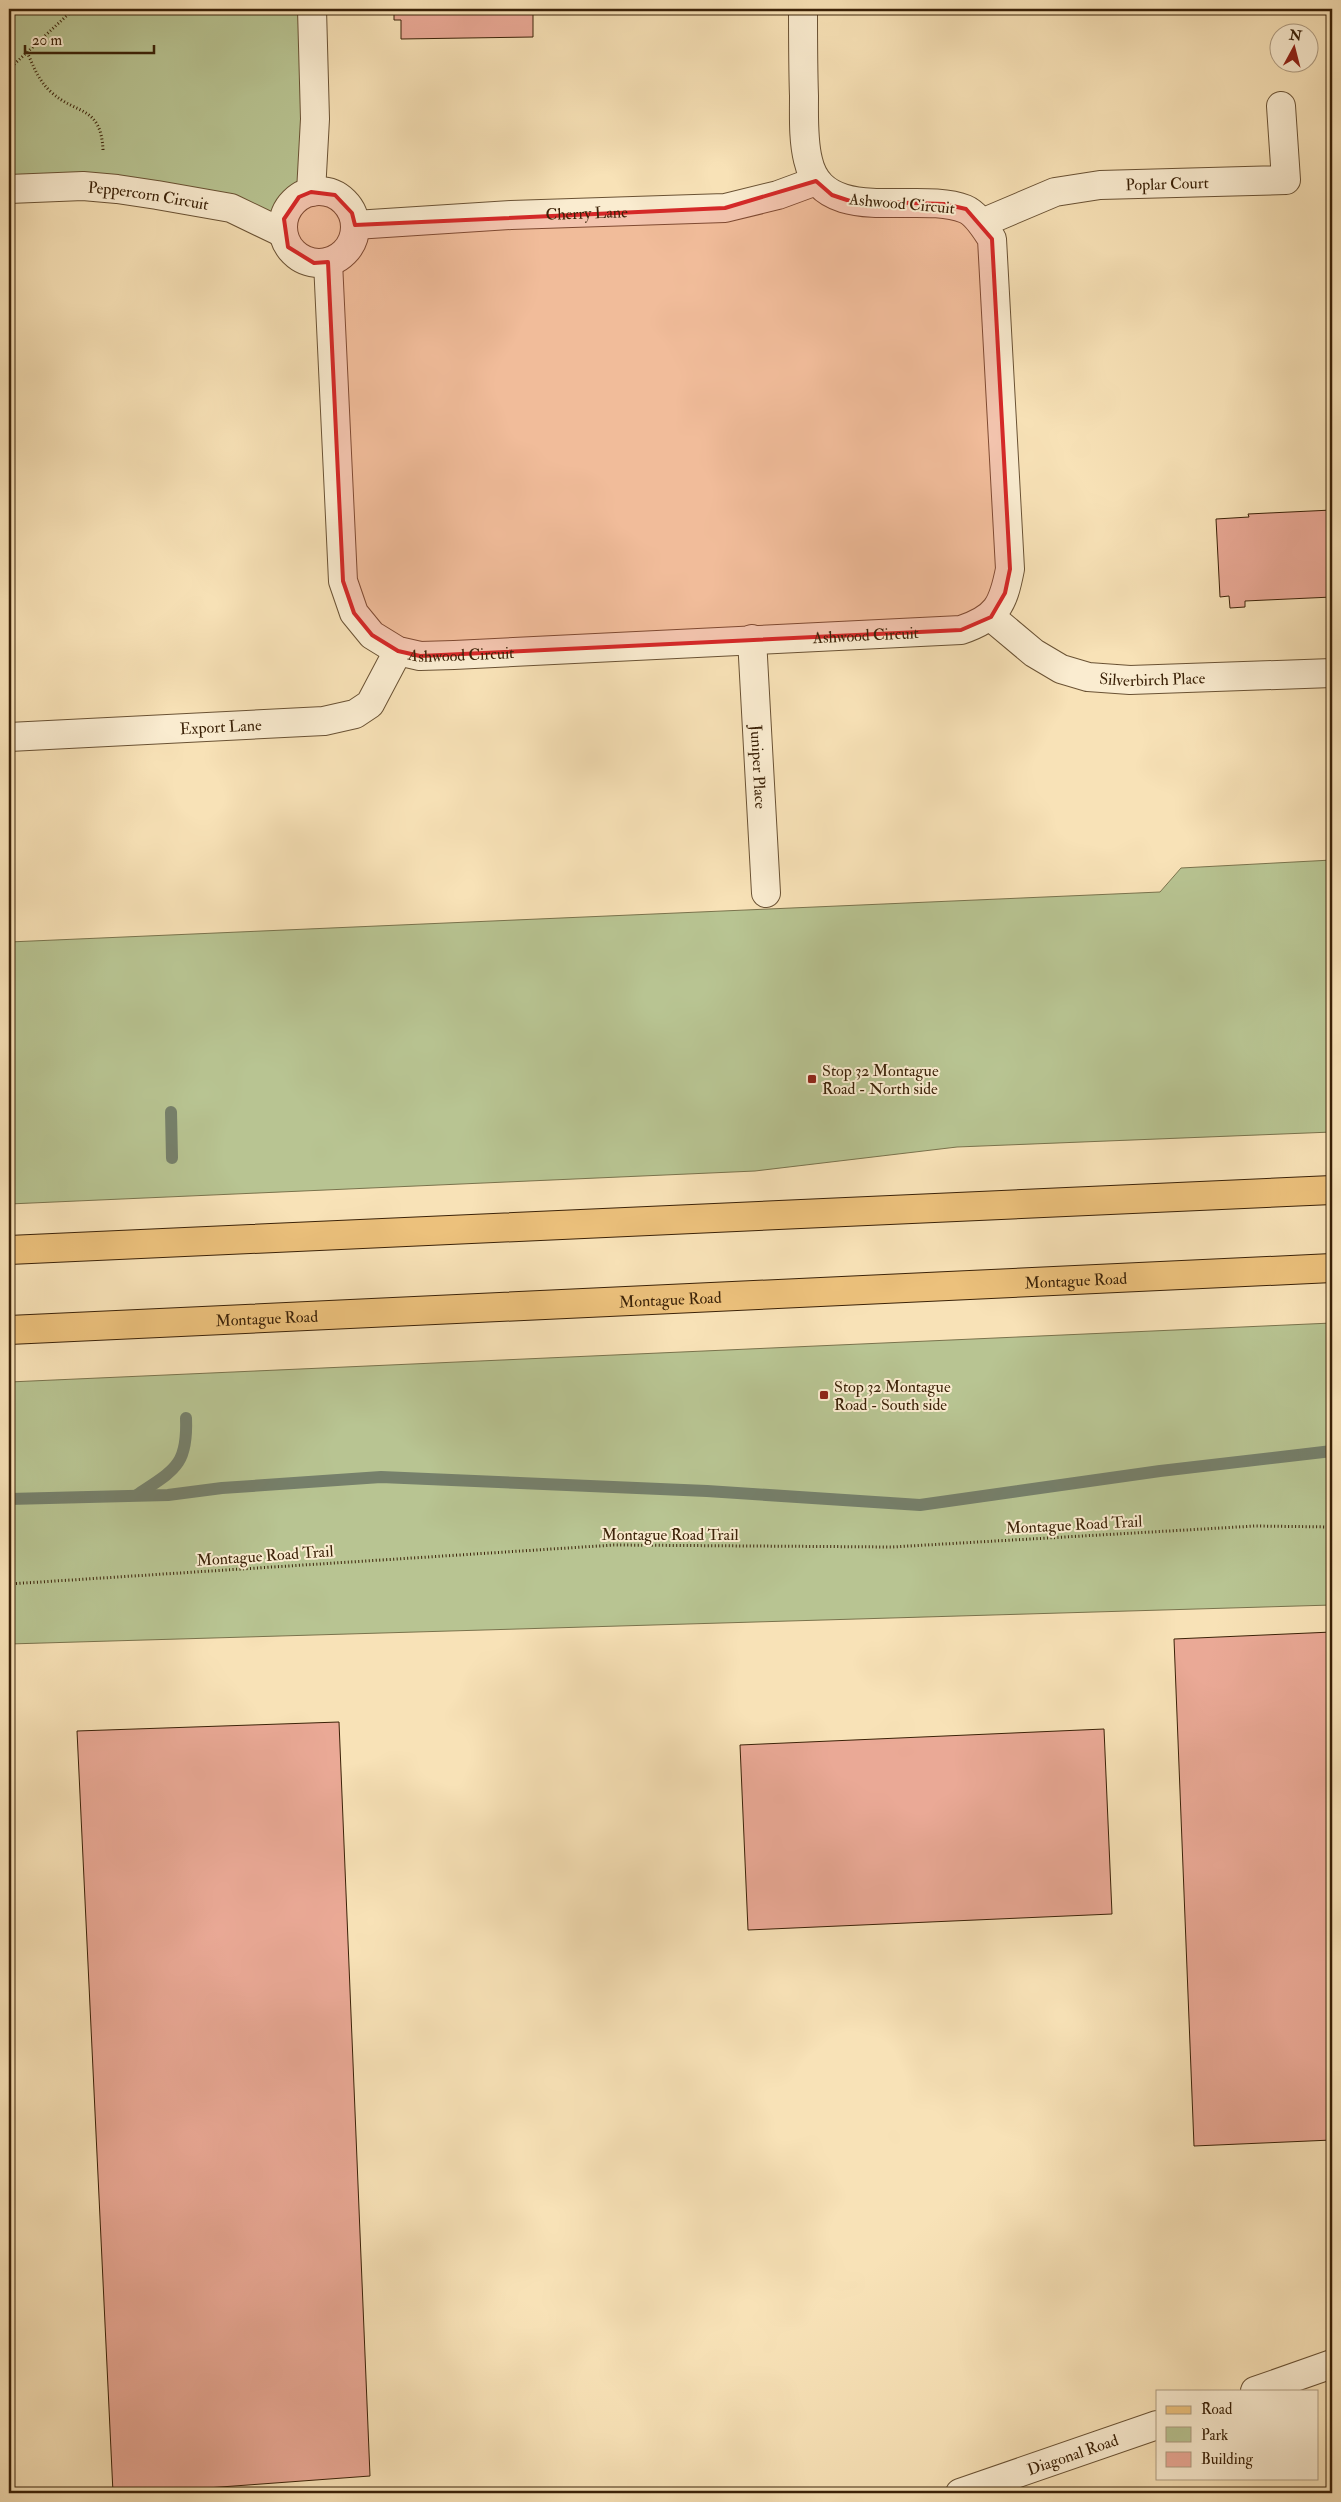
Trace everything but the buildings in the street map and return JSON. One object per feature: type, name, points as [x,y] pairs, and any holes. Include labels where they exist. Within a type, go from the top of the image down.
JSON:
[{"type":"main road","points":[[1199,1196],[1332,1172]]},
{"type":"main road","points":[[9,1250],[1332,1190]]},
{"type":"main road","name":"Montague Road","points":[[9,1330],[1332,1268]]},
{"type":"street","points":[[311,192],[315,119],[312,9]]},
{"type":"street","points":[[803,9],[804,128],[808,161],[816,181]]},
{"type":"street","name":"Poplar Court","points":[[982,223],[1055,192],[1100,184],[1286,180],[1280,106]]},
{"type":"street","name":"Ashwood Circuit","points":[[328,262],[343,581],[354,613],[372,635],[398,651],[420,656],[961,630],[980,624],[991,616],[1000,604],[1005,593],[1010,569],[992,239],[982,223],[966,209],[944,204],[850,201],[832,195],[816,181]]},
{"type":"street","name":"Cherry Lane","points":[[355,225],[511,215],[725,208],[778,195],[816,181]]},
{"type":"street","name":"Peppercorn Circuit","points":[[9,189],[83,186],[117,188],[231,208],[283,232]]},
{"type":"street","points":[[311,192],[324,192],[335,195],[352,213],[355,225],[353,237],[348,248],[340,257],[328,262],[314,263],[300,258],[288,247],[283,232],[284,219],[289,207],[299,197],[311,192]]},
{"type":"street","name":"Silverbirch Place","points":[[991,616],[1034,653],[1061,669],[1088,676],[1130,680],[1332,673]]},
{"type":"street","name":"Juniper Place","points":[[752,639],[766,893]]},
{"type":"street","name":"Export Lane","points":[[9,737],[324,721],[340,718],[355,714],[370,704],[398,651]]},
{"type":"street","points":[[1258,2390],[1332,2364]]},
{"type":"street","name":"Diagonal Road","points":[[960,2493],[1156,2425]]},
{"type":"path","points":[[9,69],[74,9]]},
{"type":"path","points":[[27,52],[40,80],[52,93],[90,114],[102,133],[103,156]]},
{"type":"path","name":"Montague Road Trail","points":[[9,1584],[614,1545],[892,1547],[1255,1526],[1332,1526]]},
{"type":"highlighted area","points":[[816,181],[832,195],[850,201],[944,204],[966,209],[992,239],[1010,569],[1005,593],[991,617],[961,630],[420,656],[398,651],[372,635],[354,613],[343,581],[328,262],[314,263],[288,247],[284,219],[299,197],[311,192],[335,195],[352,213],[355,225],[725,208]]},
{"type":"green space","points":[[9,9],[312,9],[299,197],[289,207],[284,219],[231,208],[9,189]]},
{"type":"green space","points":[[1332,860],[1332,1132],[957,1147],[755,1171],[9,1204],[9,942],[1160,892],[1181,868]]},
{"type":"green space","points":[[1332,1323],[1332,1605],[9,1644],[9,1382]]},
{"type":"waterway","points":[[171,1112],[172,1158]]},
{"type":"waterway","points":[[137,1495],[161,1479],[176,1465],[184,1447],[186,1418]]},
{"type":"waterway","points":[[9,1499],[168,1495],[222,1488],[381,1477],[707,1491],[920,1505],[1160,1471],[1332,1451]]},
{"type":"place","name":"Stop 32 Montague Road - North side","points":[[812,1079]]},
{"type":"place","name":"Stop 32 Montague Road - South side","points":[[824,1395]]}]
